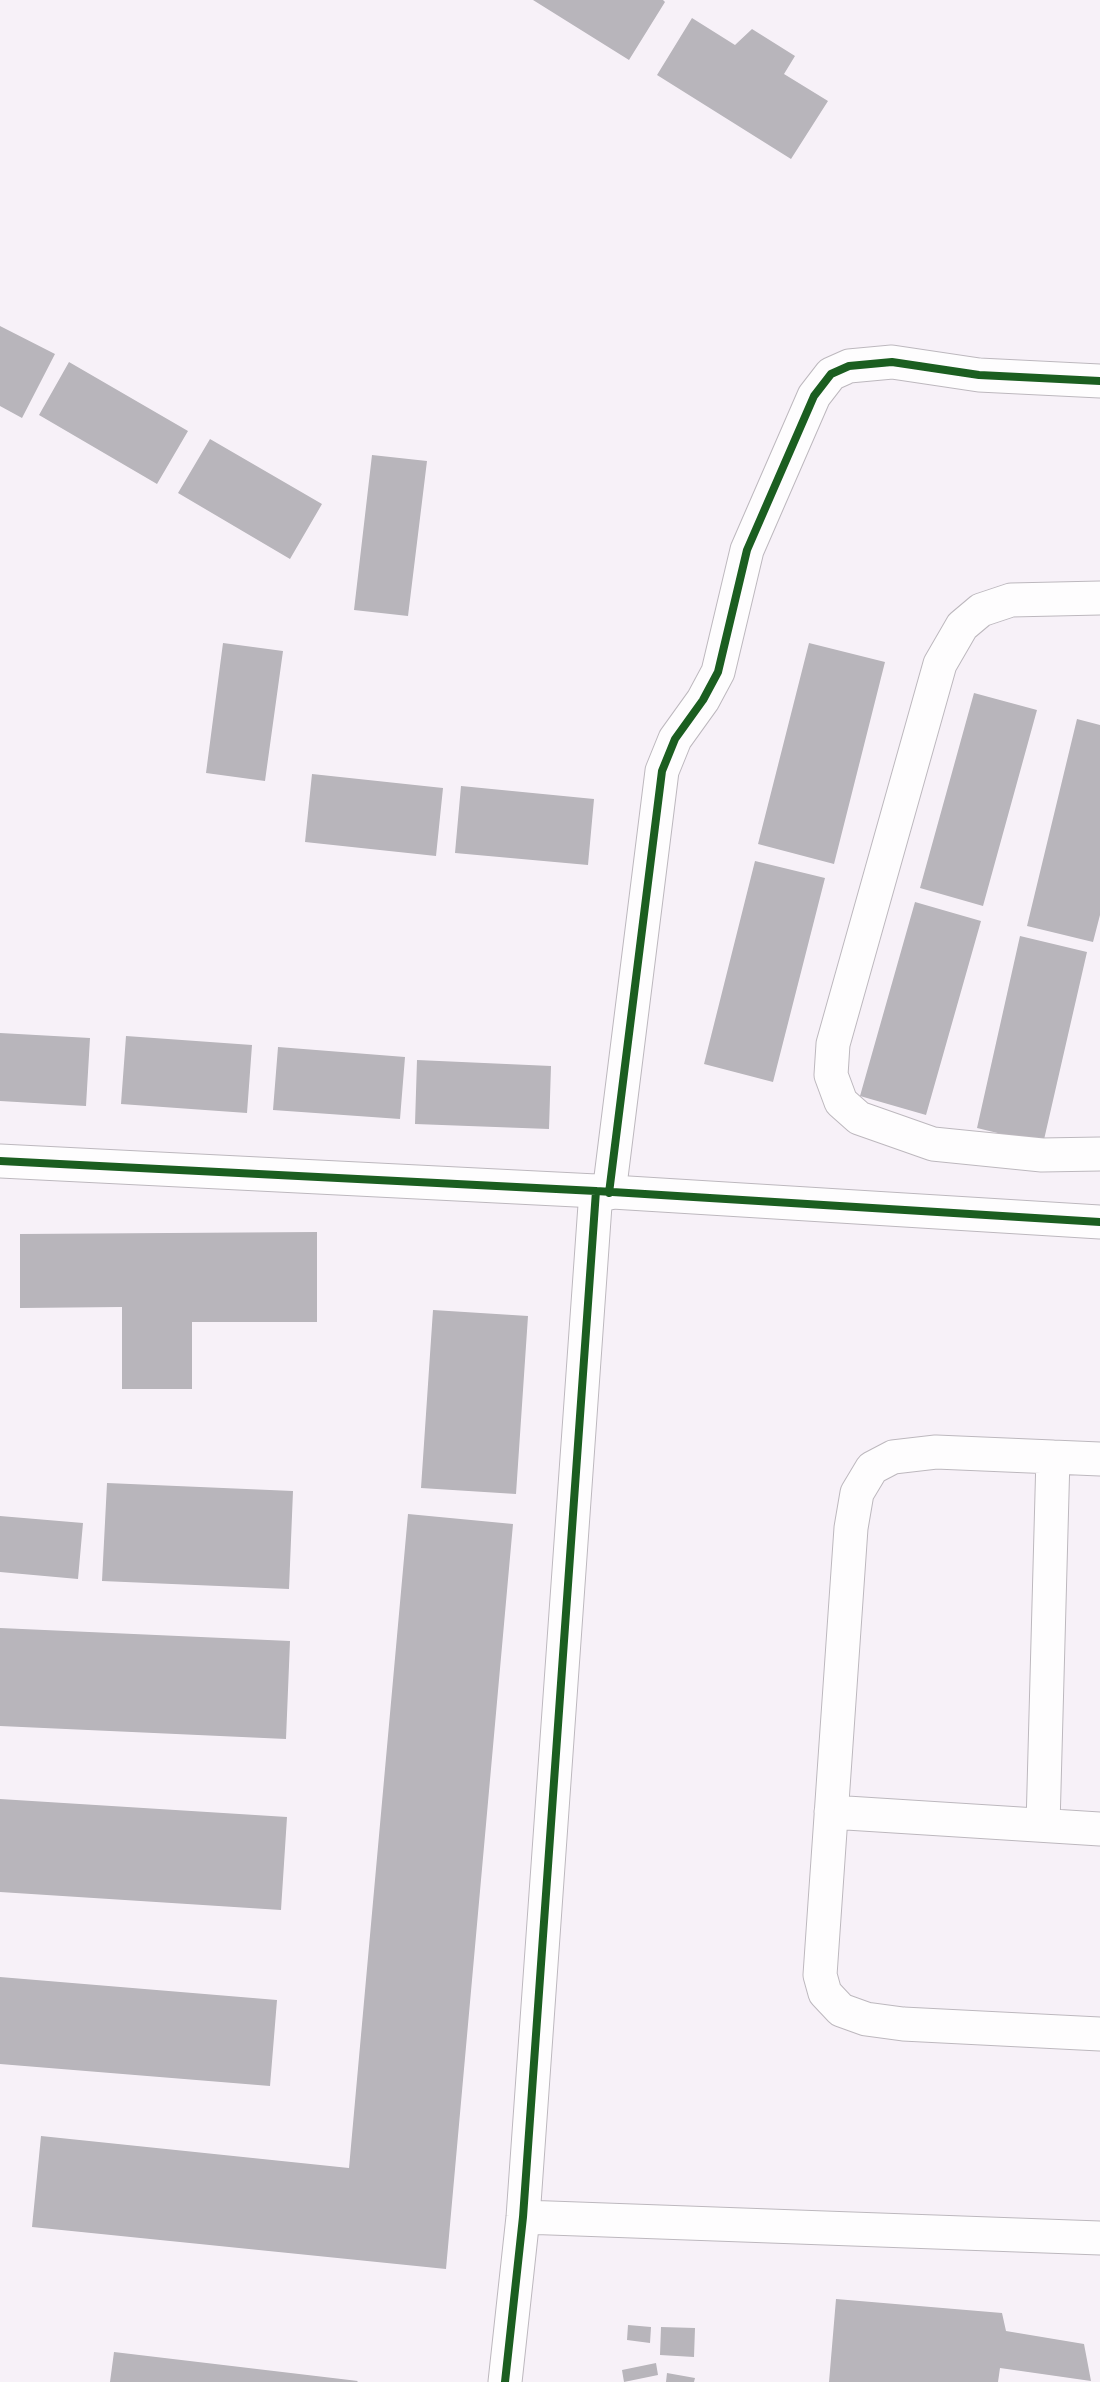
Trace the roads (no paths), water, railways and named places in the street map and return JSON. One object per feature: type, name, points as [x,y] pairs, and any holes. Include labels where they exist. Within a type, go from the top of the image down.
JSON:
[{"type":"street","points":[[505,2382],[523,2217],[602,1192],[662,771],[675,740],[703,700],[718,672],[747,550],[814,396],[831,374],[849,366],[892,362],[979,375],[1100,381]]},
{"type":"street","points":[[1098,1145],[1042,1155],[933,1144],[859,1118],[841,1102],[831,1075],[833,1044],[940,664],[962,626],[981,610],[1011,600],[1100,598]]},
{"type":"street","points":[[0,1161],[602,1192],[1100,1222]]},
{"type":"street","points":[[1100,1460],[936,1452],[893,1456],[872,1468],[857,1493],[851,1528],[820,1975],[825,1993],[841,2010],[866,2019],[903,2024],[1100,2034]]},
{"type":"street","points":[[1043,1826],[1053,1457]]},
{"type":"street","points":[[831,1812],[1100,1829]]},
{"type":"street","points":[[523,2217],[1100,2238]]}]
